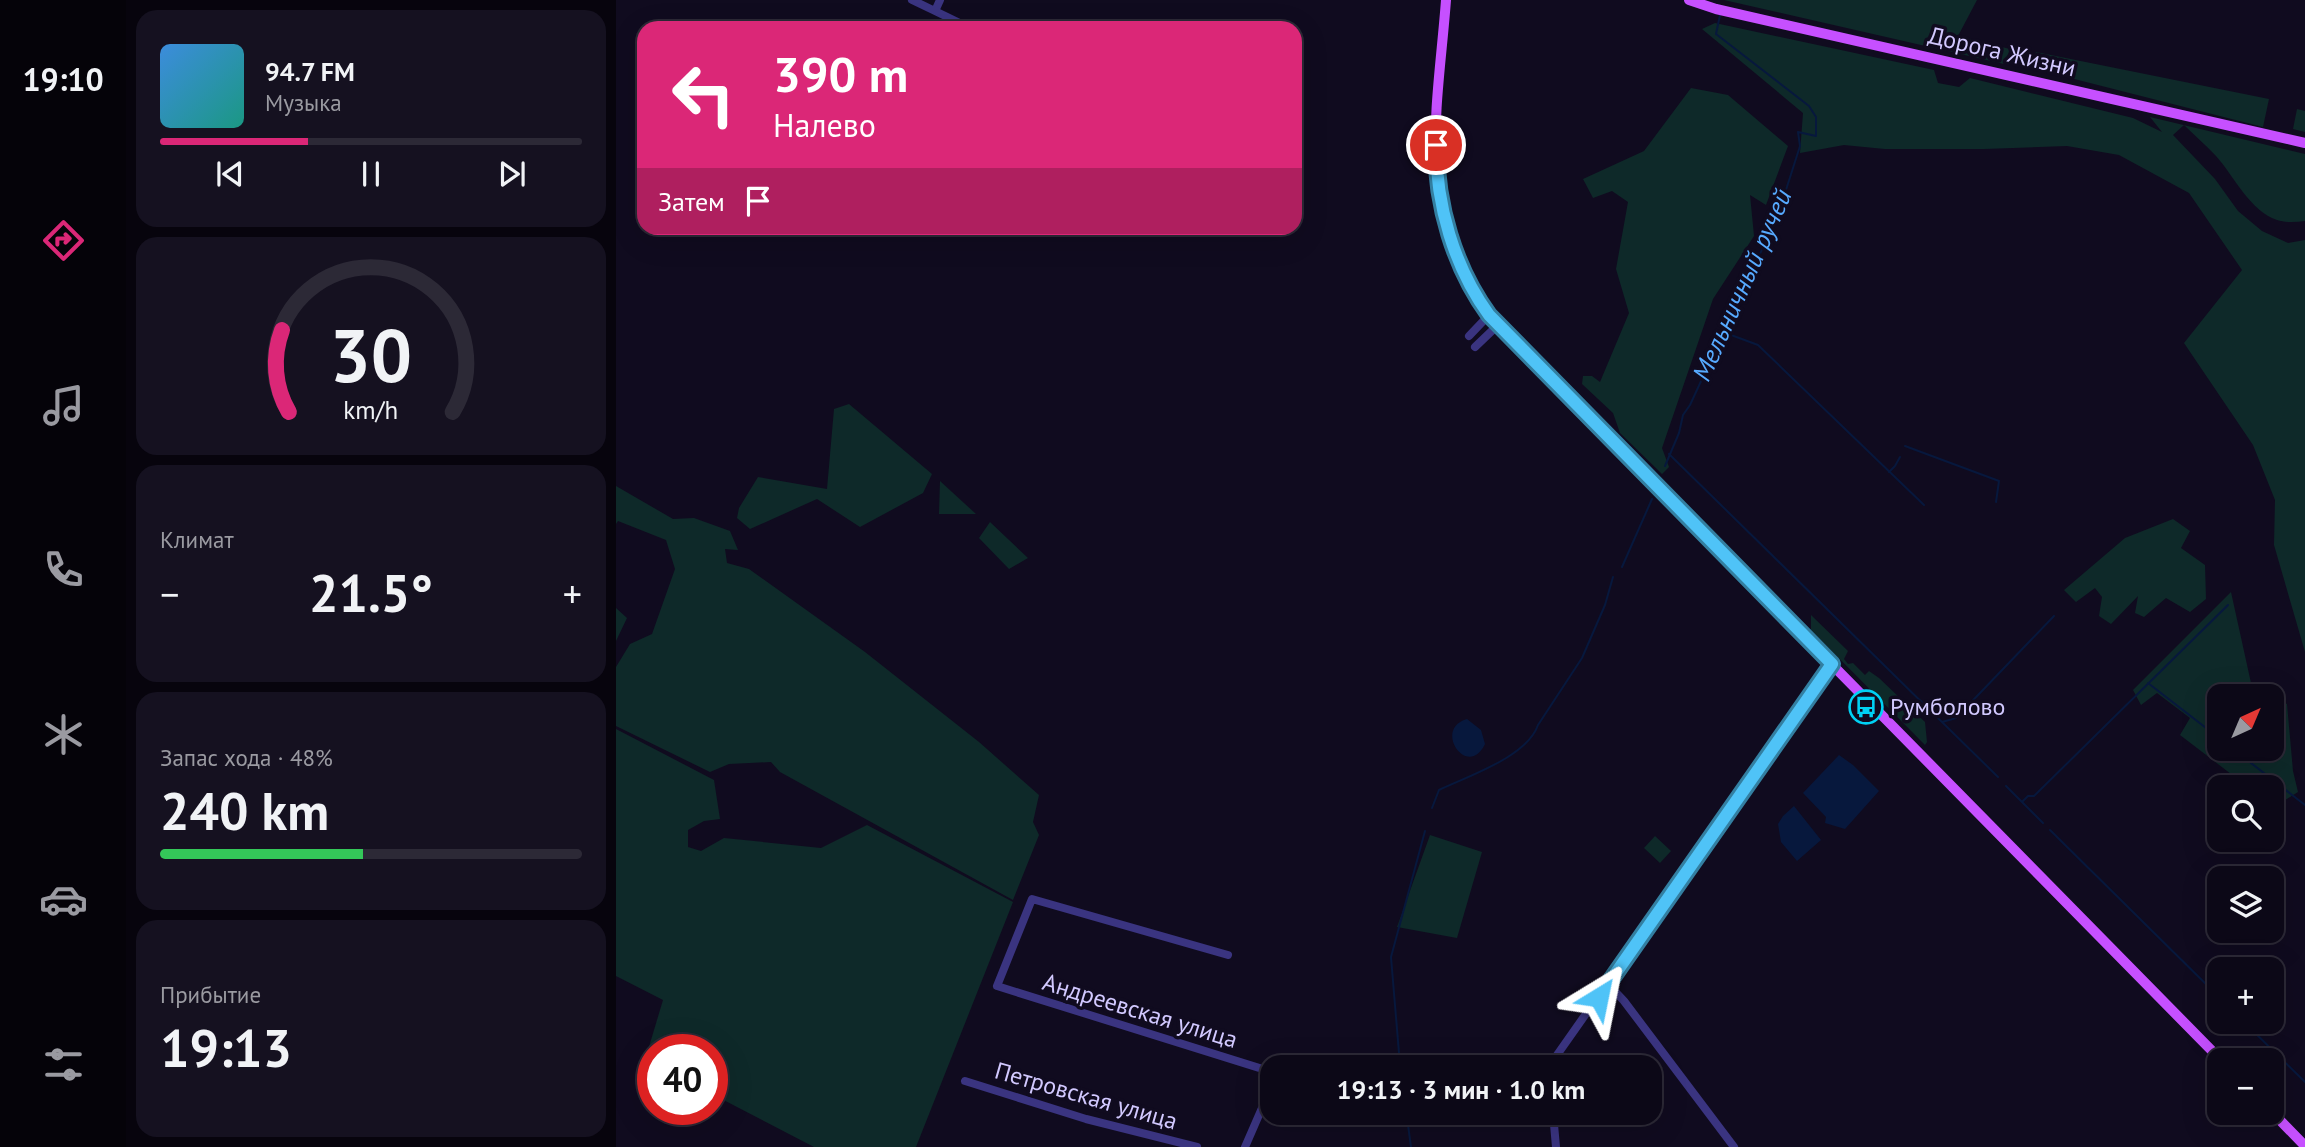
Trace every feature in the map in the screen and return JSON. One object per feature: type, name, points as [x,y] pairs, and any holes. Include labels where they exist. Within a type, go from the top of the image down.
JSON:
[{"type":"main road","points":[[1446,0],[1436,167],[1451,240],[1478,300],[1498,325],[2209,1048]]},
{"type":"main road","name":"Дорога Жизни","points":[[1689,0],[1716,9],[2305,143]]},
{"type":"main road","points":[[2284,1124],[2305,1146]]},
{"type":"street","points":[[912,0],[956,21]]},
{"type":"street","points":[[935,11],[940,0]]},
{"type":"street","points":[[1469,336],[1489,315]]},
{"type":"street","points":[[1475,347],[1498,325]]},
{"type":"street","points":[[1557,1055],[1832,664]]},
{"type":"street","name":"Андреевская улица","points":[[1228,955],[1032,899],[997,986],[1260,1068]]},
{"type":"street","points":[[1608,984],[1734,1147]]},
{"type":"street","name":"Петровская улица","points":[[965,1081],[1086,1119],[1197,1147]]},
{"type":"street","points":[[1245,1147],[1260,1113]]},
{"type":"street","points":[[1554,1125],[1556,1147]]},
{"type":"green space","points":[[1724,0],[1977,0],[1958,36],[2010,49],[2004,64]]},
{"type":"green space","points":[[1715,23],[1934,70],[1938,83],[1959,87],[1970,78],[2133,118],[2162,132],[2150,117],[2184,125],[2173,135],[2215,179],[2238,211],[2262,231],[2288,243],[2305,240],[2305,652],[2274,545],[2275,500],[2253,445],[2184,343],[2242,270],[2189,193],[2119,155],[2067,146],[1885,149],[1844,145],[1800,153],[1803,113],[1702,29]]},
{"type":"green space","points":[[2036,52],[2269,99],[2263,127],[2031,68]]},
{"type":"green space","points":[[1691,88],[1728,95],[1788,146],[1766,205],[1750,195],[1754,236],[1713,299],[1662,448],[1669,467],[1662,474],[1620,433],[1613,413],[1582,384],[1583,376],[1592,376],[1600,382],[1629,313],[1616,269],[1628,202],[1612,191],[1593,198],[1583,179],[1644,151]]},
{"type":"green space","points":[[2297,109],[2305,111],[2305,132],[2293,129]]},
{"type":"green space","points":[[2184,125],[2305,154],[2305,221],[2280,221],[2259,209],[2216,156]]},
{"type":"green space","points":[[849,404],[932,474],[923,493],[860,527],[817,499],[750,529],[737,518],[739,508],[758,477],[827,489],[834,409]]},
{"type":"green space","points":[[940,481],[976,514],[939,514]]},
{"type":"green space","points":[[616,486],[673,519],[694,518],[730,531],[738,550],[725,549],[727,563],[749,569],[865,652],[979,742],[1039,795],[1033,822],[1039,835],[1013,900],[780,772],[771,762],[729,764],[710,772],[616,726],[616,667],[630,644],[652,634],[675,569],[666,540],[618,521],[616,524]]},
{"type":"green space","points":[[2173,519],[2190,531],[2181,548],[2205,565],[2206,599],[2190,612],[2166,598],[2144,617],[2135,613],[2138,596],[2111,624],[2099,616],[2102,597],[2095,588],[2076,602],[2064,590],[2125,538]]},
{"type":"green space","points":[[990,522],[1028,558],[1009,569],[979,538]]},
{"type":"green space","points":[[2231,592],[2253,684],[2207,684],[2207,756],[2180,735],[2190,718],[2157,693],[2141,705],[2133,690]]},
{"type":"green space","points":[[616,608],[627,618],[616,641]]},
{"type":"green space","points":[[1811,615],[1848,651],[1844,659],[1848,664],[1853,663],[1865,675],[1869,671],[1879,678],[1925,722],[1925,745],[1811,630]]},
{"type":"green space","points":[[2284,702],[2287,704],[2293,771],[2298,792],[2284,801],[2284,775],[2232,775],[2214,761],[2284,761]]},
{"type":"green space","points":[[616,729],[714,780],[720,819],[704,821],[688,830],[688,847],[701,851],[724,838],[821,848],[867,825],[1013,902],[916,1147],[814,1147],[728,1102],[728,1034],[653,1034],[663,1000],[616,976]]},
{"type":"green space","points":[[1430,835],[1482,852],[1457,938],[1397,927]]},
{"type":"green space","points":[[1655,836],[1671,851],[1660,863],[1644,848]]},
{"type":"water","points":[[1467,719],[1481,730],[1485,744],[1478,754],[1470,757],[1456,749],[1453,741],[1457,724]]},
{"type":"water","points":[[1839,755],[1879,791],[1845,829],[1825,823],[1826,817],[1803,793]]},
{"type":"water","points":[[1794,806],[1821,840],[1797,861],[1781,842],[1778,824]]},
{"type":"waterway","name":"Мельничный ручей","points":[[1665,466],[1679,433],[1683,415],[1778,215],[1800,146],[1798,132],[1816,136],[1816,117],[1809,106],[1716,34],[1720,15]]},
{"type":"waterway","points":[[1723,332],[1758,345],[1924,505]]},
{"type":"waterway","points":[[1905,446],[1999,481],[1996,502]]},
{"type":"waterway","points":[[1669,454],[1998,777]]},
{"type":"waterway","points":[[1889,472],[1900,457]]},
{"type":"waterway","name":"Мельничный ручей","points":[[1622,567],[1652,499]]},
{"type":"waterway","name":"Мельничный ручей","points":[[1432,808],[1439,790],[1509,756],[1532,736],[1582,658],[1605,605],[1613,577]]},
{"type":"waterway","points":[[2022,802],[2028,796],[2034,796],[2228,605]]},
{"type":"waterway","points":[[1942,722],[1956,718],[2054,616]]},
{"type":"waterway","points":[[2148,683],[2207,729]]},
{"type":"waterway","points":[[2248,761],[2305,805]]},
{"type":"waterway","points":[[2006,786],[2043,823]]},
{"type":"waterway","points":[[2050,830],[2207,985]]},
{"type":"waterway","name":"Мельничный ручей","points":[[1399,1055],[1391,957],[1425,831]]},
{"type":"waterway","points":[[2256,1034],[2305,1082]]},
{"type":"waterway","name":"Мельничный ручей","points":[[1408,1125],[1411,1147]]},
{"type":"place","name":"Румболово","points":[[1866,707]]},
{"type":"route","points":[[1436,145],[1436,167],[1451,240],[1463,271],[1489,315],[1832,664],[1599,997]]}]
